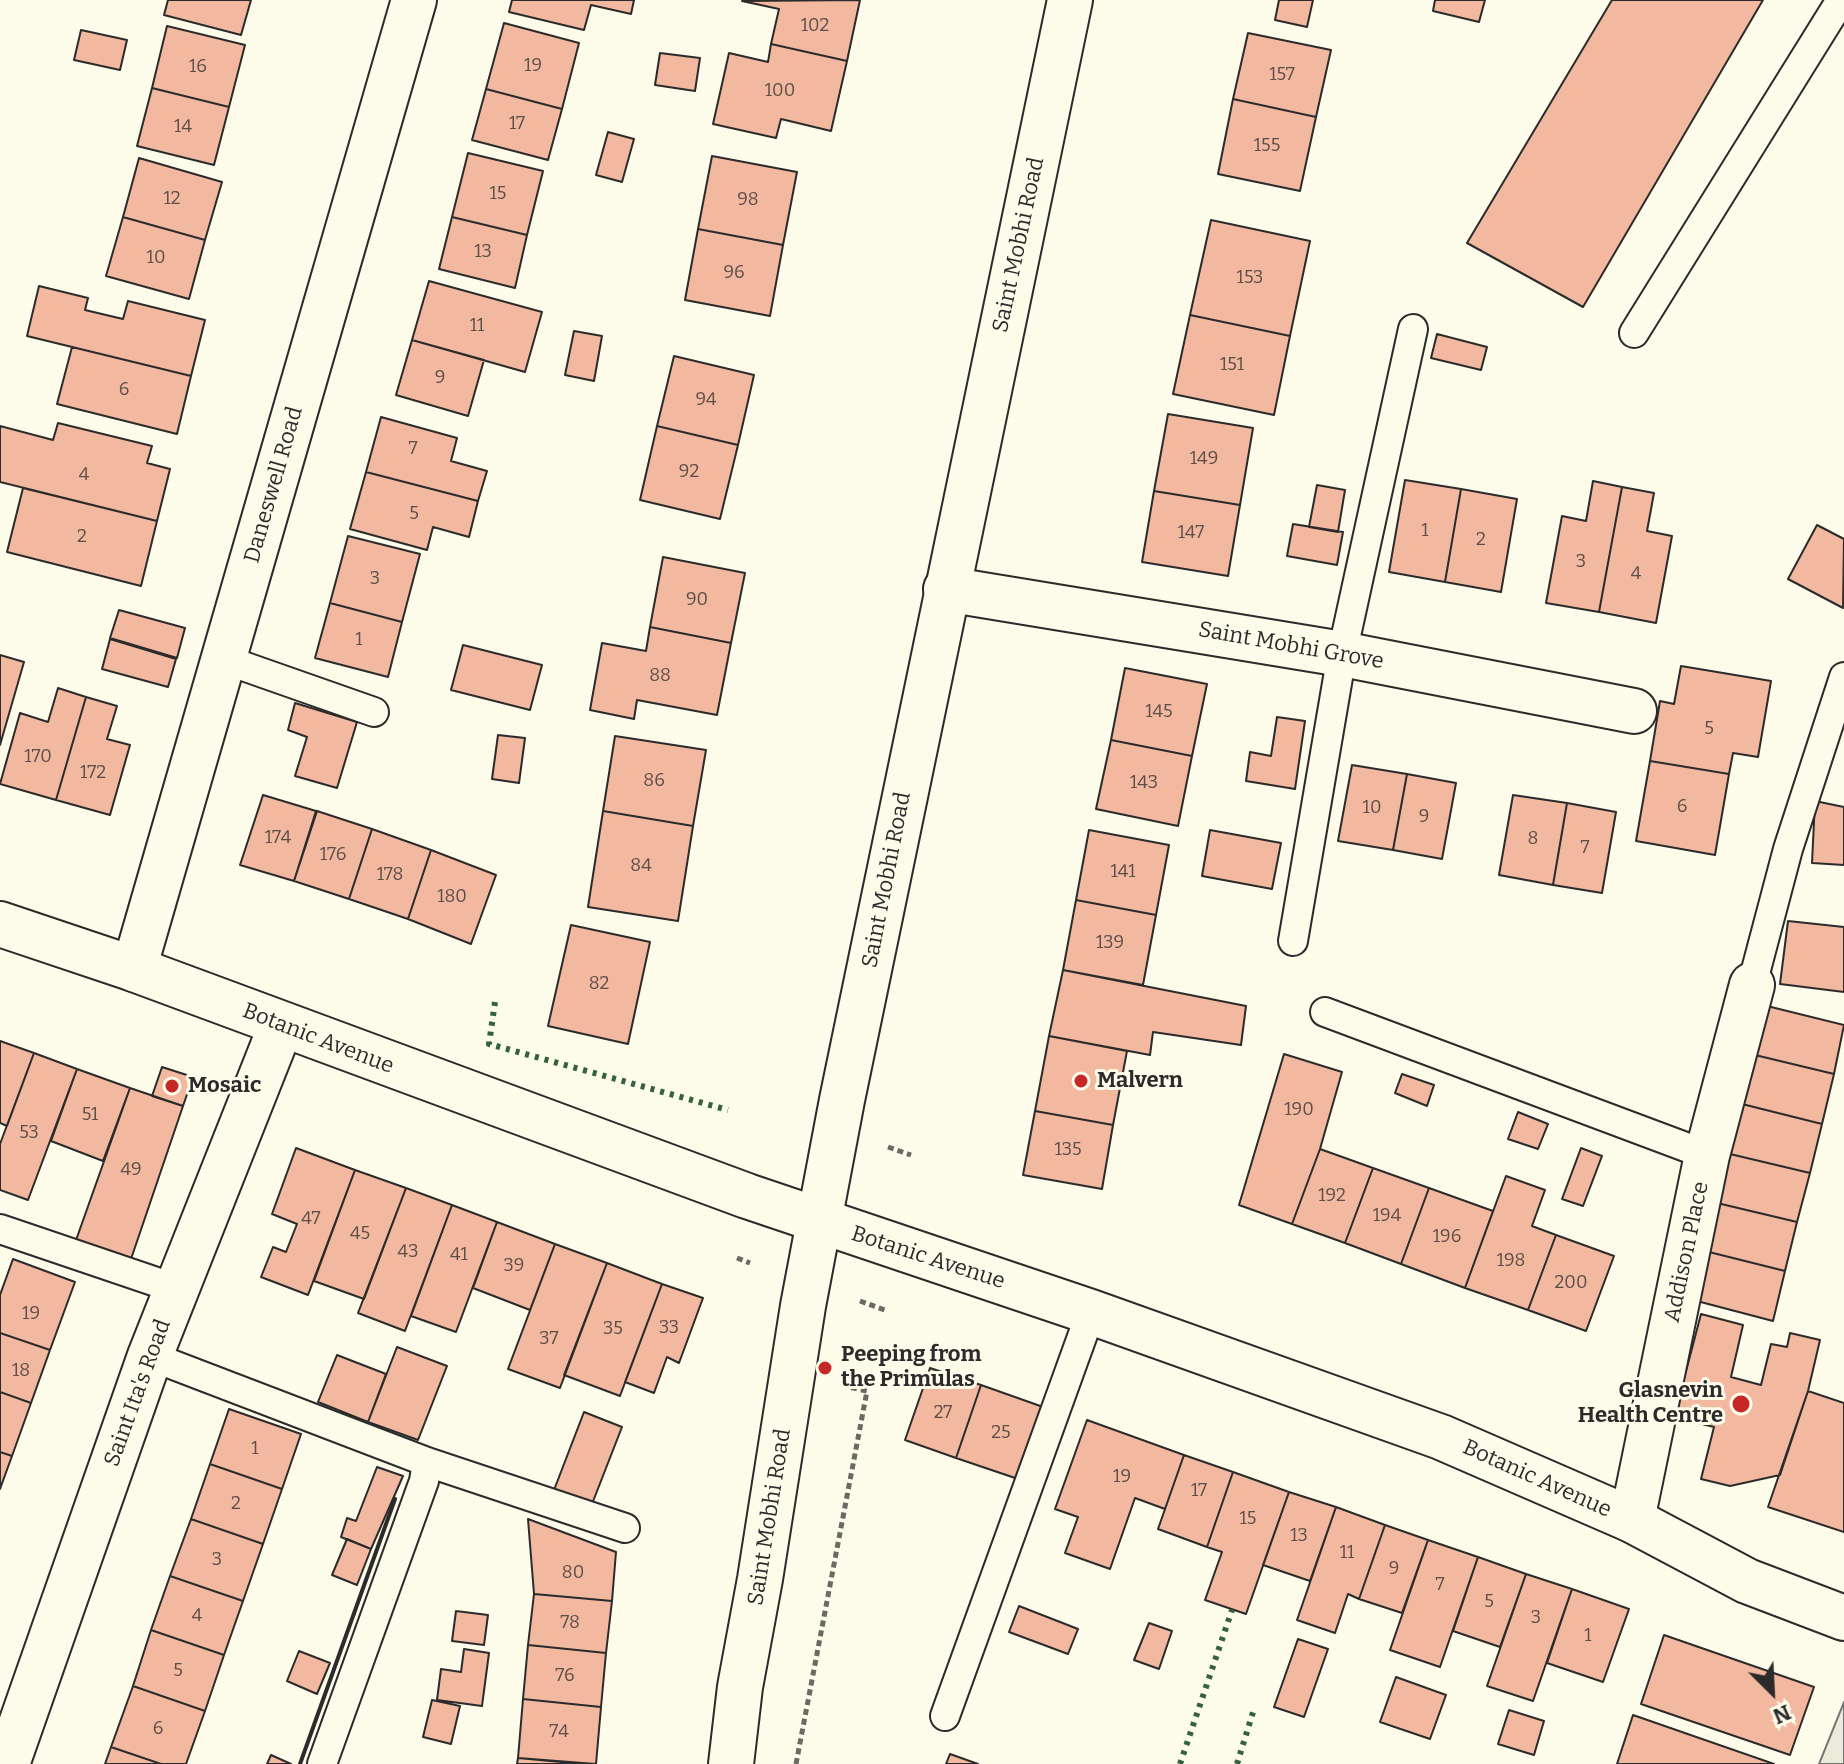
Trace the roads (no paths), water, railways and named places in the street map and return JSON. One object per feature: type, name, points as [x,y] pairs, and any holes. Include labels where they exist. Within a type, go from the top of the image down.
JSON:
[{"type":"street","name":"Daneswell Road","points":[[134,969],[414,0]]},
{"type":"street","name":"Saint Mobhi Road","points":[[731,1764],[740,1687],[803,1306],[946,589],[1070,0]]},
{"type":"street","name":"Saint Mobhi Grove","points":[[946,589],[1342,654],[1634,711]]},
{"type":"street","name":"Botanic Avenue","points":[[0,924],[134,969],[281,1026],[821,1222],[1091,1312],[1441,1437],[1632,1520],[1747,1581],[1844,1618]]},
{"type":"street","name":"Addison Place","points":[[1632,1520],[1707,1155],[1752,985]]},
{"type":"street","name":"Saint Ita's Road","points":[[7,1764],[150,1356],[281,1026]]},
{"type":"lane","points":[[1634,333],[1841,0]]},
{"type":"lane","points":[[1293,941],[1342,654],[1413,329]]},
{"type":"lane","points":[[223,659],[374,712]]},
{"type":"lane","points":[[1752,985],[1788,849],[1844,677]]},
{"type":"lane","points":[[1325,1012],[1707,1155]]},
{"type":"lane","points":[[0,1229],[177,1289]]},
{"type":"lane","points":[[945,1716],[1091,1312]]},
{"type":"lane","points":[[150,1356],[427,1462],[625,1528]]},
{"type":"lane","points":[[322,1764],[424,1481],[427,1462]]},
{"type":"place","name":"Malvern","points":[[1081,1081]]},
{"type":"place","name":"Mosaic","points":[[172,1086]]},
{"type":"place","name":"Peeping from the Primulas","points":[[825,1368]]},
{"type":"place","name":"Glasnevin Health Centre","points":[[1741,1404]]}]
